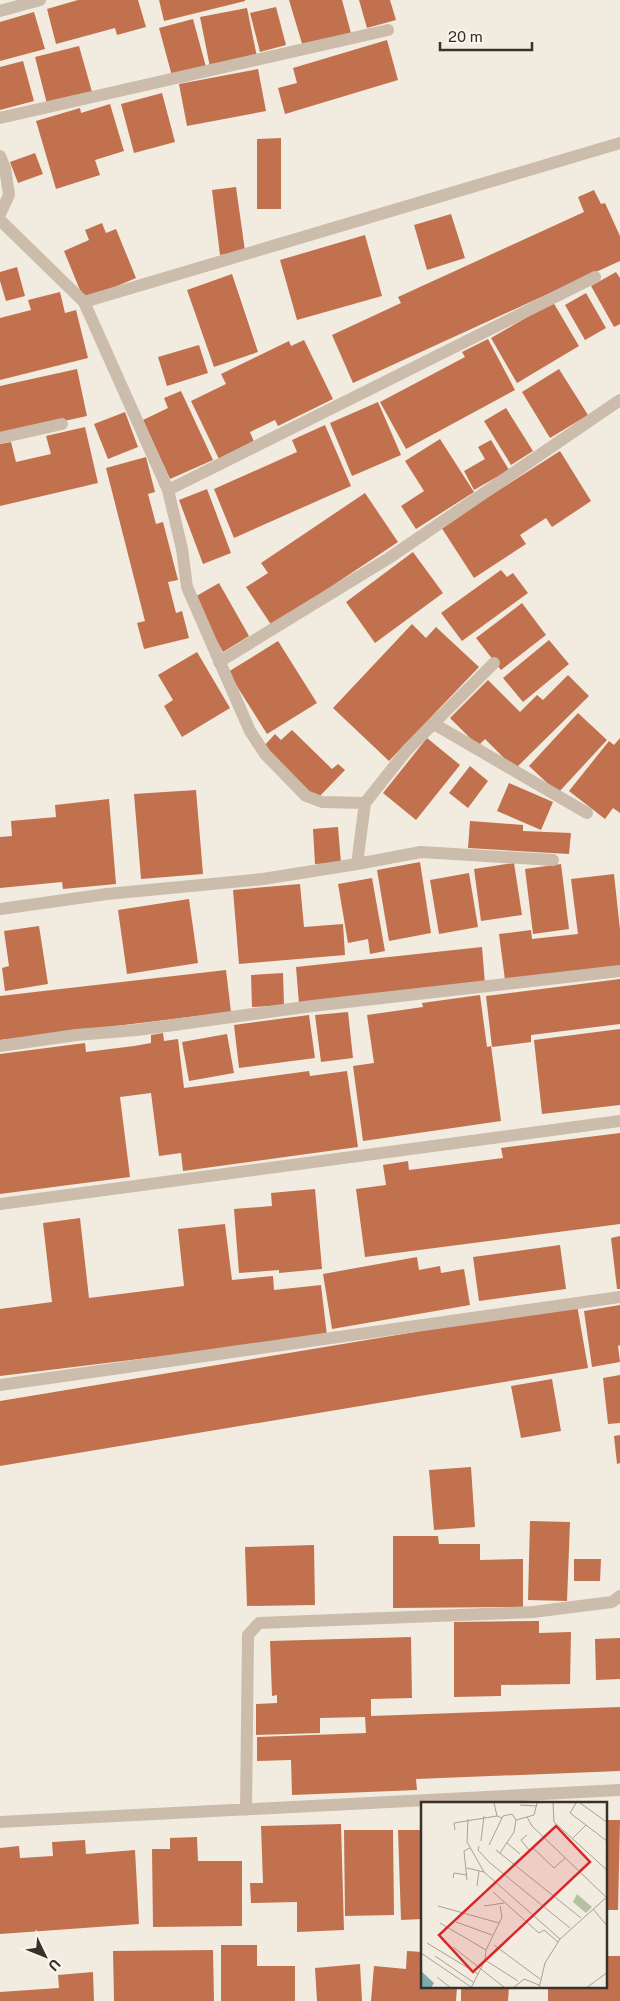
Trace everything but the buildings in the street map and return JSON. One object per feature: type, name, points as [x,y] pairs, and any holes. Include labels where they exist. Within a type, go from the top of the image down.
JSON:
[{"type":"street","points":[[0,11],[40,0]]},
{"type":"street","points":[[0,118],[388,30]]},
{"type":"street","points":[[84,302],[620,143]]},
{"type":"street","points":[[0,156],[9,195],[0,214]]},
{"type":"street","points":[[0,220],[84,302],[168,490],[182,549],[187,587],[255,739],[265,754],[306,796],[322,802],[364,803]]},
{"type":"street","points":[[168,490],[595,277]]},
{"type":"street","points":[[219,662],[388,558],[620,400]]},
{"type":"street","points":[[0,438],[62,424]]},
{"type":"street","points":[[358,864],[364,803],[407,750],[494,663]]},
{"type":"street","points":[[434,724],[587,813]]},
{"type":"street","points":[[0,909],[107,894],[263,879],[421,852],[553,860]]},
{"type":"street","points":[[0,1046],[76,1035],[137,1030],[312,1006],[620,971]]},
{"type":"street","points":[[0,1204],[620,1121]]},
{"type":"street","points":[[0,1385],[620,1297]]},
{"type":"street","points":[[246,1810],[248,1635],[259,1623],[533,1612],[612,1602],[620,1596]]},
{"type":"street","points":[[0,1822],[620,1790]]}]
